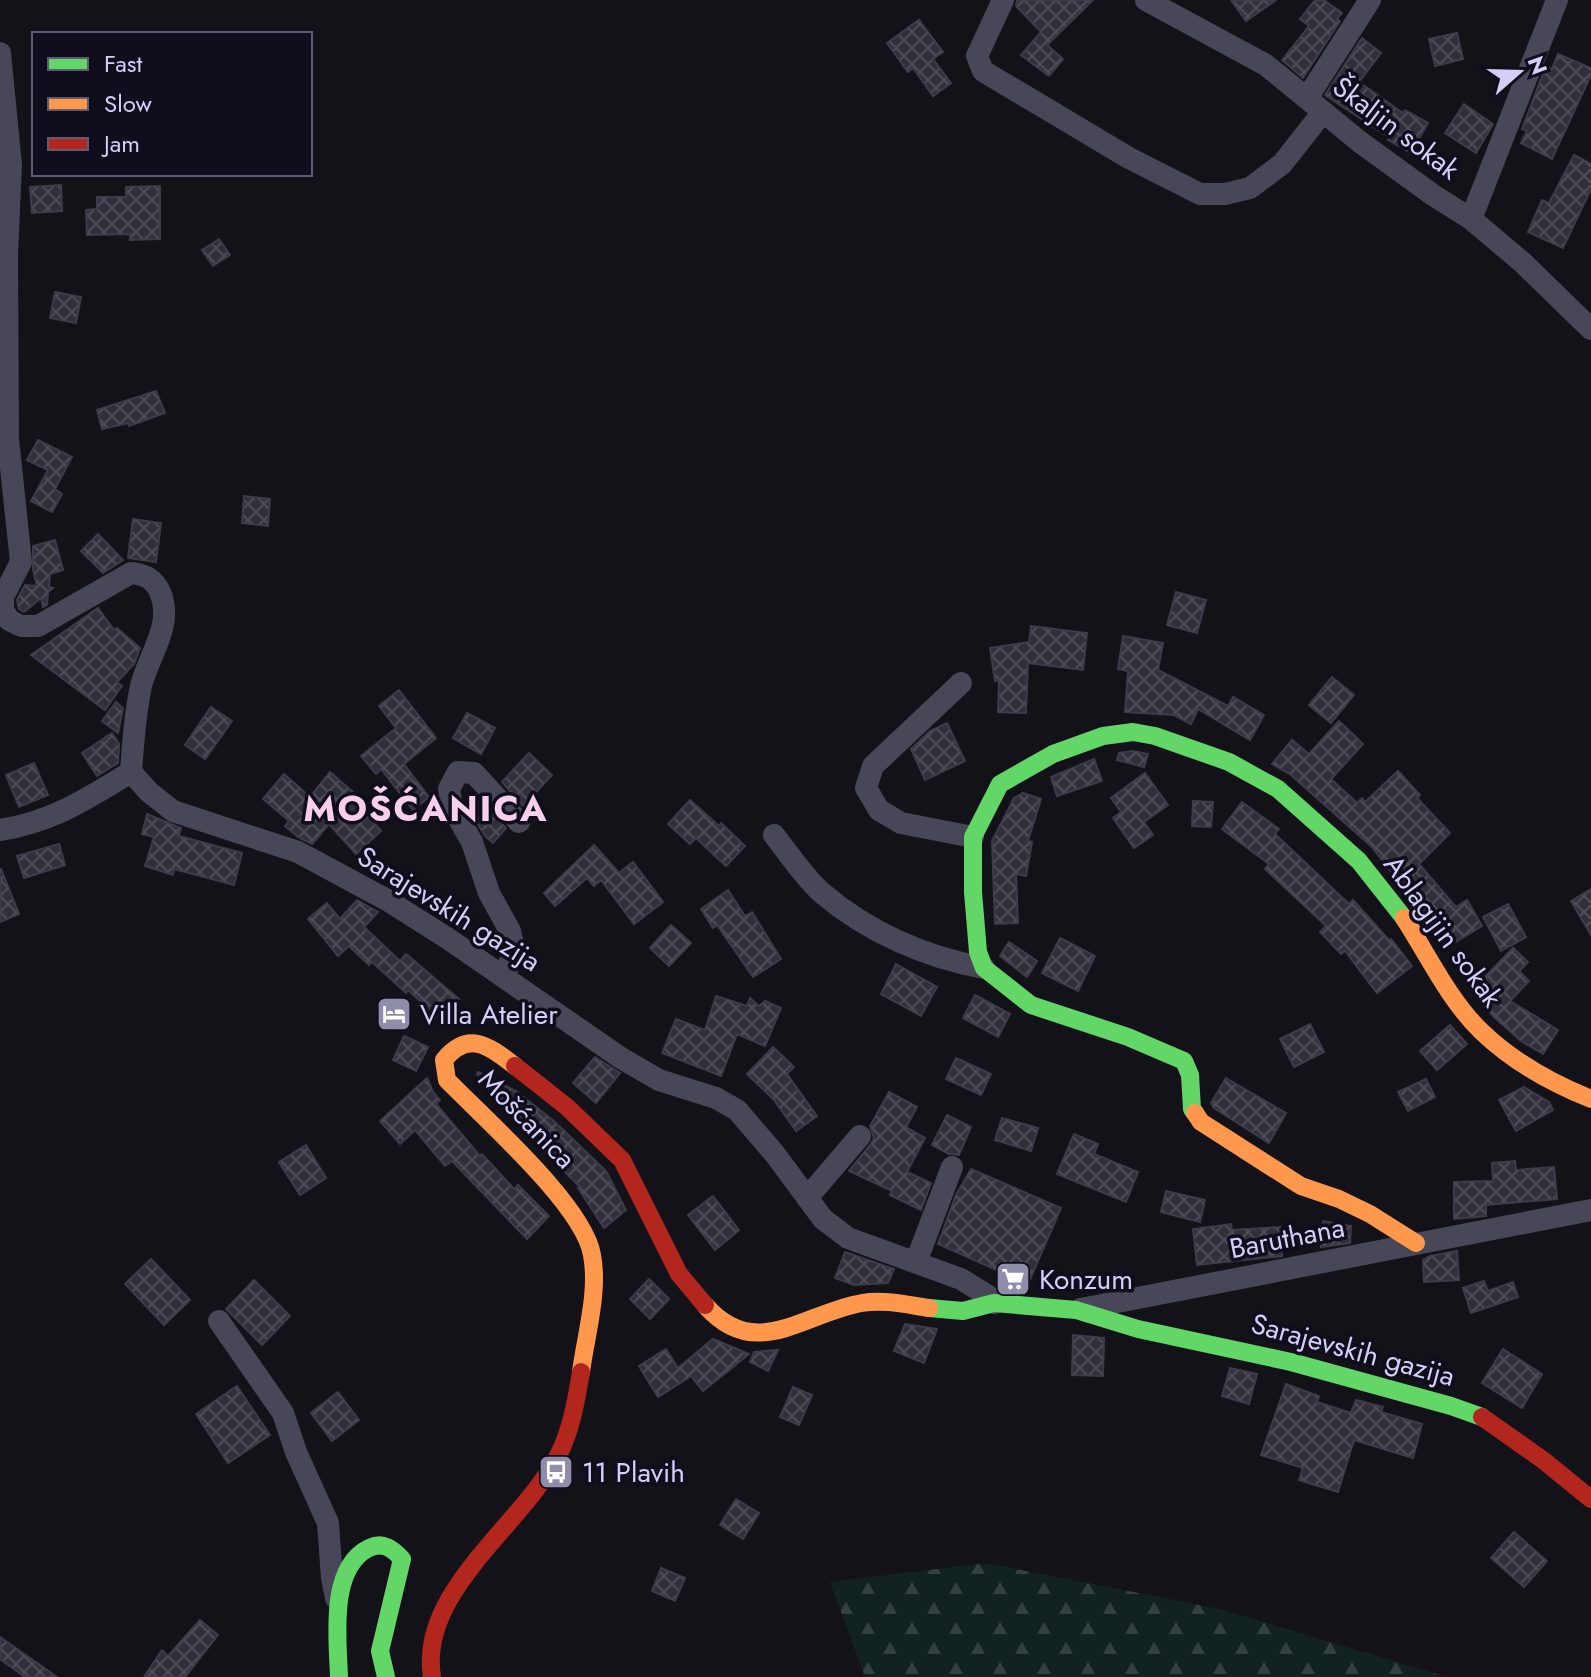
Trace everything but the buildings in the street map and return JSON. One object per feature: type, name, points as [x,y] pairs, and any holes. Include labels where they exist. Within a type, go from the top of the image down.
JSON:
[{"type":"main road","name":"Ablagijin sokak","points":[[984,968],[978,952],[974,907],[973,837],[1000,784],[1053,754],[1103,736],[1133,732],[1155,736],[1229,762],[1278,789],[1359,861],[1401,913],[1462,1009],[1480,1030],[1510,1056],[1559,1086],[1591,1099]]},
{"type":"main road","points":[[984,968],[1031,1005],[1128,1037],[1184,1061],[1190,1075],[1192,1109],[1201,1122],[1301,1186],[1370,1214],[1416,1243]]},
{"type":"main road","name":"Mošćanica","points":[[432,1677],[429,1658],[436,1627],[454,1591],[536,1489],[558,1456],[573,1421],[595,1278],[592,1251],[582,1228],[562,1198],[447,1080],[444,1060],[452,1049],[465,1042],[492,1048],[567,1107],[622,1160],[679,1274],[721,1322],[738,1331],[784,1329],[837,1309],[868,1302],[957,1311],[994,1303]]},
{"type":"main road","name":"Baruthana","points":[[994,1303],[1076,1310]]},
{"type":"main road","name":"Sarajevskih gazija","points":[[1076,1310],[1138,1329],[1291,1362],[1484,1418],[1591,1499]]},
{"type":"main road","points":[[339,1677],[338,1604],[354,1559],[364,1548],[380,1545],[394,1548],[402,1559],[380,1651],[386,1677]]},
{"type":"street","points":[[1003,0],[977,56],[983,71],[1129,158],[1200,194],[1225,194],[1250,188],[1282,164],[1370,0]]},
{"type":"street","name":"Škaljin sokak","points":[[1146,0],[1266,65],[1433,195],[1471,219],[1522,262],[1591,329]]},
{"type":"street","points":[[1471,219],[1557,0]]},
{"type":"street","points":[[0,53],[11,165],[4,440],[21,562],[3,597],[3,610],[9,620],[21,626],[38,626],[131,573],[143,574],[157,586],[165,604],[163,630],[142,684],[131,772],[65,812],[21,827],[0,830]]},
{"type":"street","points":[[961,683],[873,766],[866,788],[879,810],[901,823],[973,837]]},
{"type":"street","points":[[504,977],[513,954],[510,931],[489,893],[472,842],[452,807],[449,789],[453,778],[465,770],[474,773],[519,822]]},
{"type":"street","name":"Sarajevskih gazija","points":[[131,772],[149,792],[173,811],[298,852],[387,900],[659,1080],[716,1098],[737,1110],[774,1153],[823,1219],[848,1238],[961,1279],[990,1297],[994,1303]]},
{"type":"street","points":[[774,835],[821,892],[879,932],[946,961],[984,968]]},
{"type":"street","points":[[807,1198],[860,1136]]},
{"type":"street","points":[[916,1262],[952,1167]]},
{"type":"street","name":"Baruthana","points":[[1076,1310],[1591,1210]]},
{"type":"street","points":[[219,1321],[283,1413],[296,1452],[328,1523],[332,1578],[338,1604]]},
{"type":"green space","points":[[986,1563],[1220,1609],[1447,1677],[865,1677],[830,1582]]},
{"type":"traffic: fast","points":[[1195,1113],[1192,1109],[1190,1075],[1184,1061],[1128,1037],[1031,1005],[984,968],[978,952],[973,837],[1000,784],[1053,754],[1103,736],[1133,732],[1155,736],[1229,762],[1278,789],[1359,861],[1404,918]]},
{"type":"traffic: fast","points":[[929,1308],[963,1311],[994,1303],[1076,1310],[1138,1329],[1291,1362],[1482,1417]]},
{"type":"traffic: fast","points":[[339,1677],[337,1626],[341,1588],[356,1558],[379,1545],[391,1549],[402,1559],[380,1651],[386,1677]]},
{"type":"traffic: slow","points":[[1404,918],[1449,991],[1481,1031],[1533,1070],[1591,1099]]},
{"type":"traffic: slow","points":[[515,1066],[488,1048],[471,1043],[462,1045],[444,1060],[447,1080],[530,1163],[571,1212],[585,1235],[592,1255],[594,1284],[581,1372]]},
{"type":"traffic: slow","points":[[1195,1113],[1201,1122],[1301,1186],[1370,1214],[1416,1243]]},
{"type":"traffic: slow","points":[[705,1305],[724,1322],[742,1331],[761,1332],[780,1330],[862,1303],[887,1302],[929,1308]]},
{"type":"traffic: jam","points":[[515,1066],[567,1107],[622,1160],[679,1274],[705,1305]]},
{"type":"traffic: jam","points":[[432,1677],[432,1646],[441,1616],[457,1587],[543,1480],[559,1454],[570,1424],[581,1372]]},
{"type":"traffic: jam","points":[[1482,1417],[1591,1499]]},
{"type":"place","name":"Villa Atelier","points":[[394,1014]]},
{"type":"place","name":"Konzum","points":[[1013,1279]]},
{"type":"place","name":"11 Plavih","points":[[556,1472]]},
{"type":"district","name":"MOŠĆANICA","points":[[426,808]]}]
